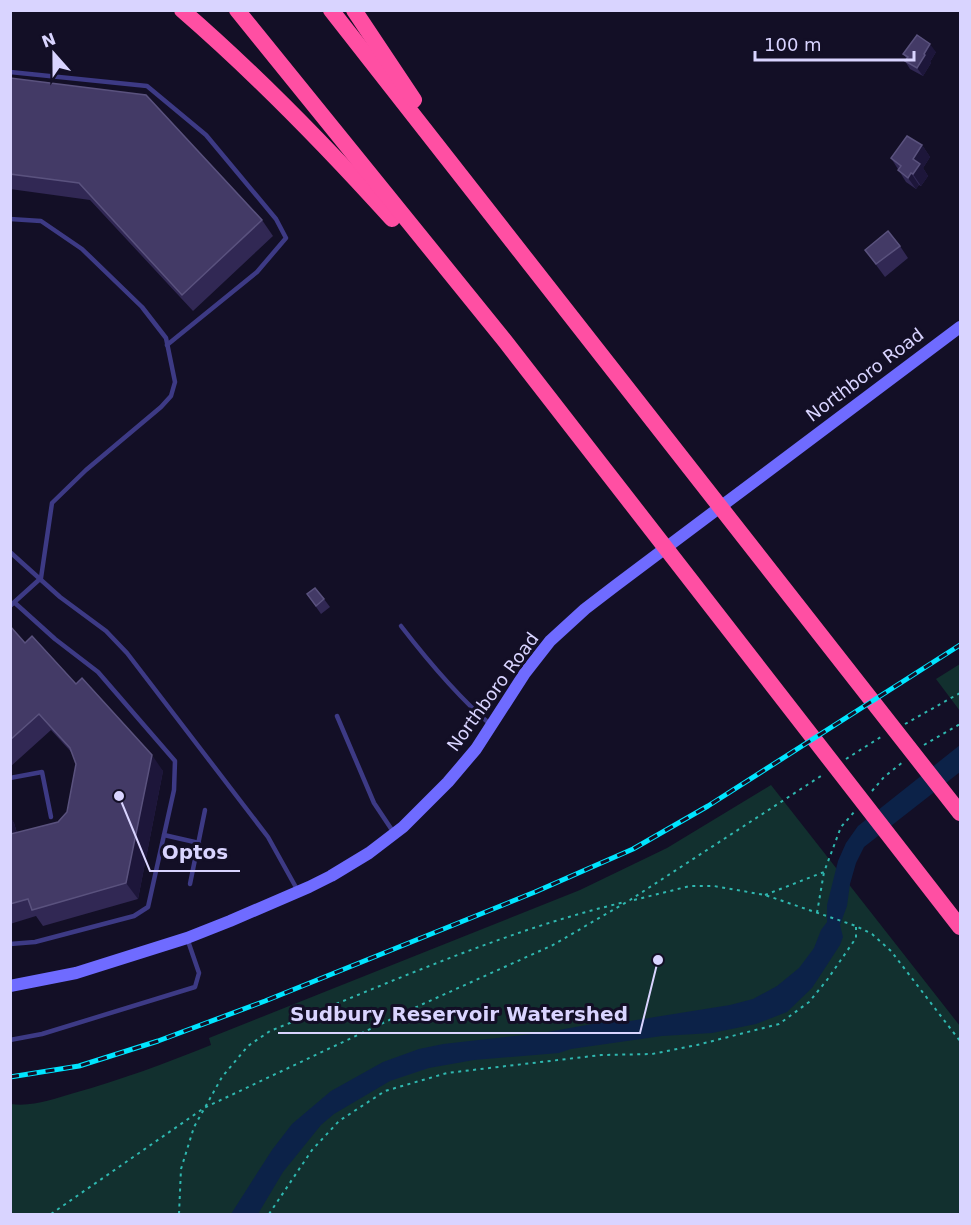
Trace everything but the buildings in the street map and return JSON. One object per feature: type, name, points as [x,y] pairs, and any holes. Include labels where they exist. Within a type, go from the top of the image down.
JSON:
[{"type":"highway","points":[[182,10],[307,128],[505,341]]},
{"type":"highway","points":[[237,10],[505,341],[960,927]]},
{"type":"highway","points":[[331,10],[958,810]]},
{"type":"highway","points":[[354,10],[494,218]]},
{"type":"main road","name":"Northboro Road","points":[[10,986],[56,978],[93,968],[187,938],[298,891],[350,865],[394,833],[448,782],[476,749],[542,652],[585,609],[960,327]]},
{"type":"lane","points":[[10,72],[147,86],[206,135],[276,219],[286,238],[257,272],[167,345]]},
{"type":"lane","points":[[10,219],[41,221],[82,249],[142,307],[166,338],[175,382],[171,396],[162,407],[86,470],[52,503],[41,578],[13,604],[98,672],[175,761],[174,790],[148,907],[134,916],[35,942],[10,944]]},
{"type":"lane","points":[[10,552],[54,591],[106,631],[127,652],[268,837],[298,891]]},
{"type":"lane","points":[[401,626],[450,686],[491,725]]},
{"type":"lane","points":[[337,716],[374,803],[394,833]]},
{"type":"lane","points":[[10,777],[42,772],[51,817]]},
{"type":"lane","points":[[190,884],[206,810]]},
{"type":"lane","points":[[164,835],[199,843]]},
{"type":"lane","points":[[10,1040],[42,1034],[195,987],[199,973],[187,938]]},
{"type":"path","points":[[902,725],[960,693]]},
{"type":"path","points":[[844,760],[893,731]]},
{"type":"path","points":[[51,1215],[204,1108],[553,945],[630,900],[825,773]]},
{"type":"path","points":[[819,915],[824,872]]},
{"type":"path","points":[[179,1215],[181,1169],[194,1126],[222,1077],[248,1046],[270,1030],[462,952],[584,911],[690,886],[714,886],[765,895],[819,915],[850,923],[872,934],[891,951],[960,1041]]},
{"type":"path","points":[[269,1215],[312,1150],[339,1121],[385,1091],[447,1073],[601,1055],[652,1054],[780,1024],[809,1002],[827,980],[856,938],[855,926]]},
{"type":"green space","points":[[960,664],[960,711],[936,679]]},
{"type":"green space","points":[[771,785],[960,1026],[960,1214],[11,1214],[11,1104],[43,1102],[92,1088],[211,1045],[209,1038],[580,890],[667,848]]},
{"type":"water","points":[[960,745],[960,772],[864,847],[856,863],[850,884],[847,906],[840,925],[843,937],[840,945],[812,988],[787,1012],[756,1024],[712,1033],[662,1036],[571,1049],[559,1053],[474,1060],[429,1068],[390,1081],[334,1114],[321,1125],[283,1172],[258,1214],[231,1214],[272,1150],[292,1124],[331,1091],[383,1062],[419,1049],[443,1044],[542,1033],[730,1005],[753,999],[777,986],[799,968],[814,948],[827,922],[827,905],[838,861],[846,843],[858,826]]},
{"type":"railway","points":[[10,1077],[79,1066],[158,1041],[265,1001],[535,892],[633,849],[708,806],[960,645]]},
{"type":"place","name":"Optos","points":[[119,796]]},
{"type":"place","name":"Sudbury Reservoir Watershed","points":[[658,960]]}]
